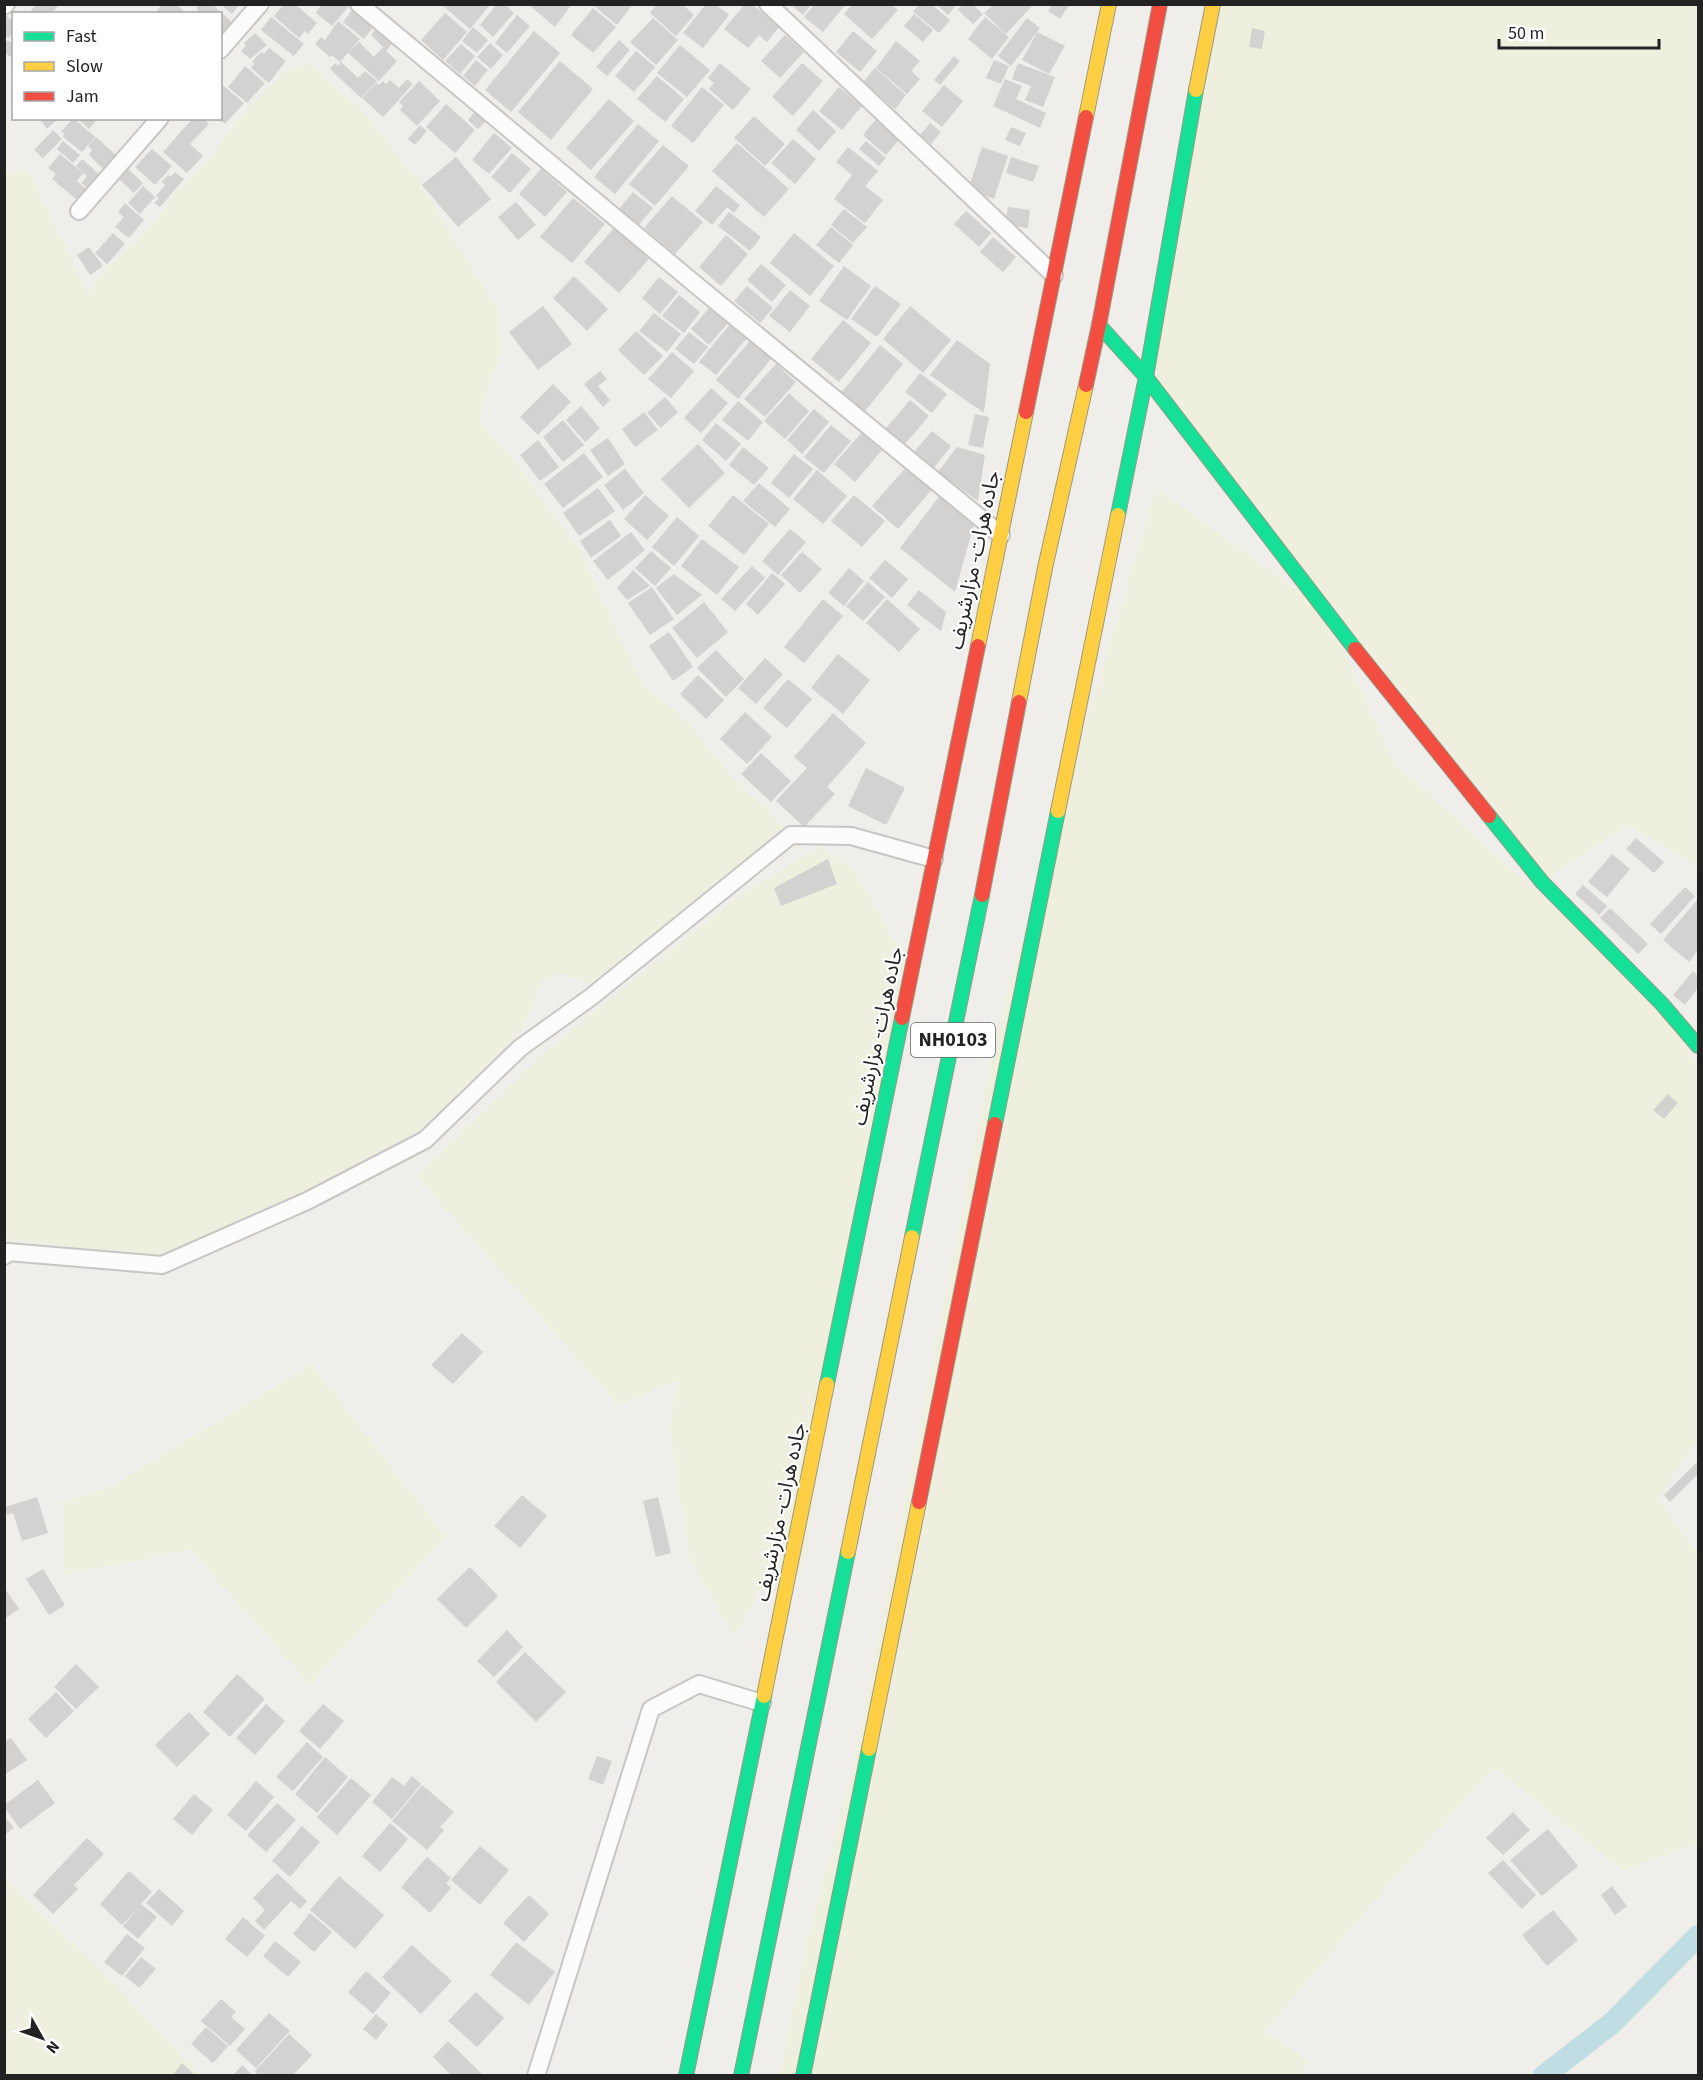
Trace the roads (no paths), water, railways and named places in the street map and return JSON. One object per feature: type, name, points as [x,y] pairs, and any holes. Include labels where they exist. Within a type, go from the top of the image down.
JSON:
[{"type":"main road","name":"NH0103","points":[[741,2076],[983,893],[1045,568],[1099,325],[1160,4]]},
{"type":"main road","points":[[803,2076],[1146,377],[1213,4]]},
{"type":"main road","name":"جاده هرات- مزارشریف","points":[[686,2076],[1054,275],[1106,6]]},
{"type":"main road","points":[[1099,325],[1146,377],[1325,611],[1542,882],[1662,1004],[1698,1046]]},
{"type":"street","points":[[222,48],[260,4]]},
{"type":"street","points":[[359,4],[1001,535]]},
{"type":"street","points":[[768,4],[1054,275]]},
{"type":"street","points":[[78,211],[158,120]]},
{"type":"street","points":[[4,1256],[8,1252],[162,1265],[307,1201],[425,1140],[520,1048],[591,998],[791,835],[851,836],[934,859]]},
{"type":"street","points":[[536,2076],[651,1709],[699,1684],[762,1703]]},
{"type":"waterway","points":[[1544,2076],[1612,2023],[1698,1936]]}]
